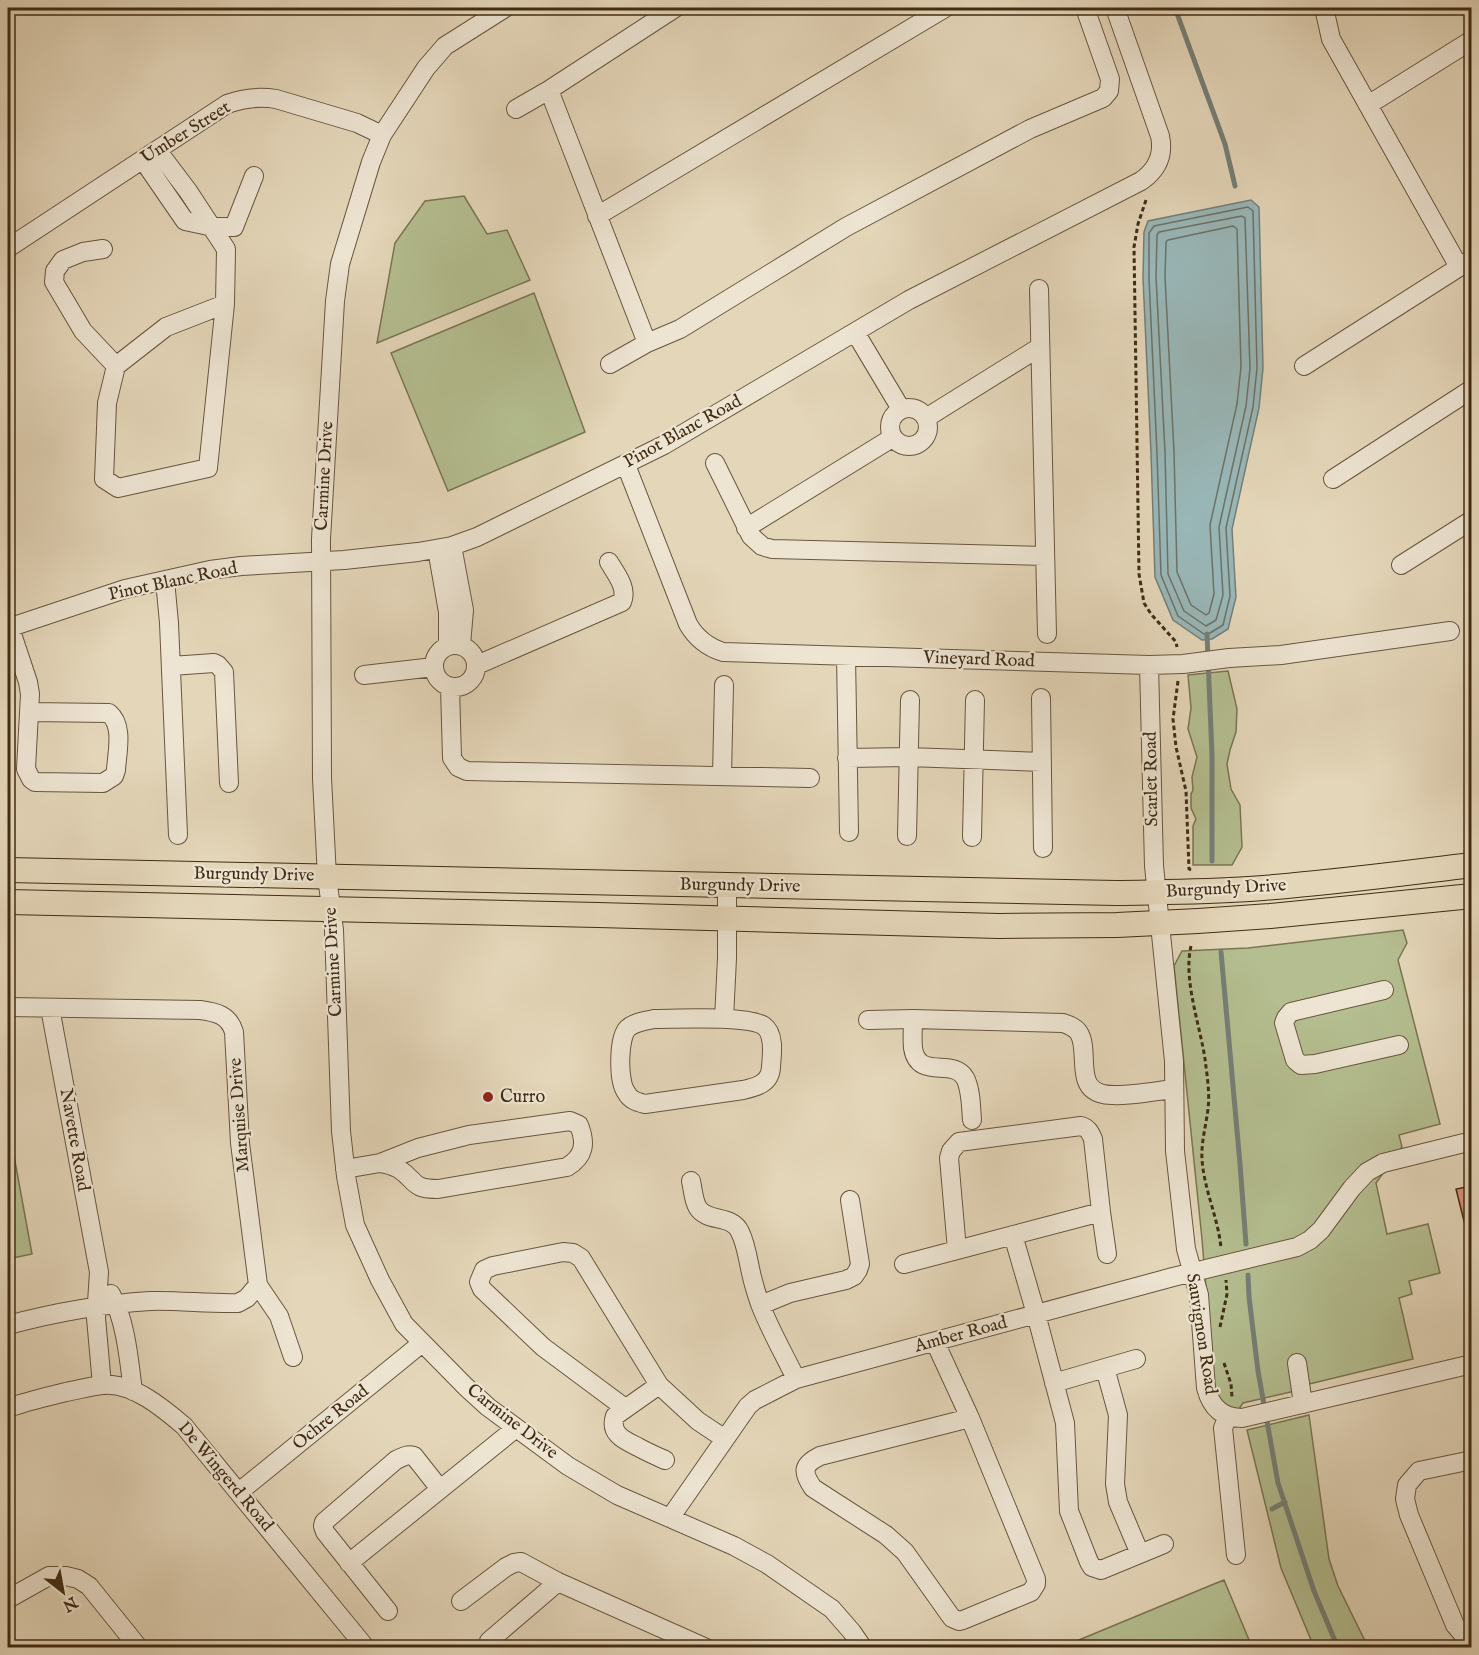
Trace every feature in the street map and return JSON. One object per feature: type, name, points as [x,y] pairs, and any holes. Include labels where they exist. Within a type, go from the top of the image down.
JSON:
[{"type":"main road","name":"Burgundy Drive","points":[[8,870],[1093,893],[1249,889],[1344,881],[1472,865]]},
{"type":"main road","name":"Burgundy Drive","points":[[8,902],[999,926],[1160,923],[1270,916],[1472,897]]},
{"type":"street","name":"Carmine Drive","points":[[505,8],[445,46],[438,53],[382,135],[371,162],[339,270],[335,301],[321,561],[322,778],[327,877],[334,930],[341,1131],[355,1225],[393,1307],[404,1324],[488,1407],[568,1466],[617,1495],[734,1546],[766,1564],[832,1610],[863,1647]]},
{"type":"street","points":[[516,109],[675,8]]},
{"type":"street","points":[[597,216],[945,8]]},
{"type":"street","points":[[610,364],[647,343],[680,329],[846,227],[1030,129],[1103,98],[1109,91],[1110,79],[1085,8]]},
{"type":"street","name":"Pinot Blanc Road","points":[[9,628],[125,589],[210,570],[418,552],[444,548],[493,530],[664,445],[909,300],[1121,192],[1149,176],[1160,158],[1162,143],[1115,8]]},
{"type":"street","points":[[1304,366],[1465,263],[1368,105],[1331,39],[1323,8]]},
{"type":"street","points":[[1368,105],[1472,40]]},
{"type":"street","points":[[549,90],[647,343]]},
{"type":"street","name":"Umber Street","points":[[8,248],[227,104],[239,100],[255,97],[276,99],[347,120],[382,135]]},
{"type":"street","points":[[150,155],[185,221],[213,228],[234,227],[254,176]]},
{"type":"street","points":[[213,228],[226,249],[225,304],[208,468],[118,488],[104,479],[107,403],[116,366],[166,327],[225,304]]},
{"type":"street","points":[[103,249],[83,252],[63,260],[55,271],[54,282],[83,331],[116,366]]},
{"type":"street","points":[[1039,289],[1047,634]]},
{"type":"street","points":[[855,332],[901,409]]},
{"type":"street","points":[[926,418],[1040,347]]},
{"type":"street","points":[[1334,479],[1472,389]]},
{"type":"street","points":[[901,409],[918,410],[926,418],[928,434],[917,445],[906,446],[892,438],[890,422],[896,412],[901,409]]},
{"type":"street","points":[[746,528],[892,438]]},
{"type":"street","points":[[715,463],[746,528],[756,542],[772,549],[1045,556]]},
{"type":"street","name":"Vineyard Road","points":[[626,465],[688,624],[706,645],[723,652],[1149,665],[1281,655],[1450,631]]},
{"type":"street","points":[[1401,565],[1472,520]]},
{"type":"street","points":[[444,548],[448,612],[454,645]]},
{"type":"street","points":[[477,664],[622,602],[625,596],[624,590],[609,562]]},
{"type":"street","points":[[165,580],[170,622],[178,835]]},
{"type":"street","points":[[9,628],[30,694],[26,769],[31,779],[35,782],[103,783],[114,777],[117,770],[118,727],[114,717],[109,713],[30,712]]},
{"type":"street","points":[[454,645],[472,652],[477,664],[474,677],[469,682],[450,687],[439,679],[434,667],[437,654],[442,649],[454,645]]},
{"type":"street","points":[[846,656],[849,832]]},
{"type":"street","points":[[171,666],[214,663],[222,668],[225,676],[229,783]]},
{"type":"street","name":"Scarlet Road","points":[[1149,665],[1154,866],[1160,923]]},
{"type":"street","points":[[364,675],[434,667]]},
{"type":"street","points":[[722,776],[724,685]]},
{"type":"street","points":[[450,687],[452,758],[458,767],[467,771],[810,778]]},
{"type":"street","points":[[1041,698],[1043,848]]},
{"type":"street","points":[[908,836],[910,700]]},
{"type":"street","points":[[972,837],[975,700]]},
{"type":"street","points":[[847,758],[909,757],[1042,762]]},
{"type":"street","points":[[724,1019],[727,886]]},
{"type":"street","name":"Sauvignon Road","points":[[1160,923],[1174,1061],[1175,1151],[1186,1249],[1199,1295],[1208,1396],[1215,1408],[1235,1417]]},
{"type":"street","points":[[1384,990],[1291,1012],[1284,1023],[1295,1060],[1301,1065],[1316,1064],[1399,1045]]},
{"type":"street","name":"Marquise Drive","points":[[8,1007],[201,1010],[218,1012],[226,1018],[234,1032],[240,1143],[258,1284]]},
{"type":"street","name":"Navette Road","points":[[50,1008],[99,1272],[96,1307]]},
{"type":"street","points":[[654,1019],[724,1019],[756,1023],[765,1027],[769,1033],[771,1070],[767,1080],[762,1084],[743,1090],[645,1104],[636,1101],[625,1092],[621,1082],[621,1067],[623,1035],[628,1028],[638,1022],[654,1019]]},
{"type":"street","points":[[913,1019],[913,1050],[918,1060],[926,1067],[954,1068],[962,1074],[968,1087],[972,1120]]},
{"type":"street","points":[[868,1020],[1063,1023],[1079,1032],[1084,1072],[1093,1090],[1101,1094],[1112,1095],[1174,1089]]},
{"type":"street","points":[[345,1169],[380,1163],[418,1148],[469,1136],[570,1121],[579,1125],[582,1133],[583,1143],[579,1156],[567,1167],[438,1189],[420,1187],[399,1169],[380,1163]]},
{"type":"street","points":[[957,1250],[949,1158],[951,1151],[959,1142],[1081,1126],[1086,1128],[1093,1139],[1107,1254]]},
{"type":"street","name":"Amber Road","points":[[670,1518],[748,1406],[796,1379],[1192,1272],[1297,1247],[1310,1240],[1321,1230],[1352,1188],[1367,1172],[1383,1163],[1472,1141]]},
{"type":"street","points":[[407,1176],[418,1148]]},
{"type":"street","points":[[691,1181],[699,1209],[710,1216],[728,1220],[739,1229],[761,1305],[796,1379]]},
{"type":"street","points":[[761,1305],[790,1293],[854,1276],[860,1264],[850,1200]]},
{"type":"street","points":[[904,1264],[1101,1212]]},
{"type":"street","points":[[1013,1235],[1065,1423],[1069,1511],[1089,1562],[1092,1567],[1101,1570],[1164,1544]]},
{"type":"street","points":[[625,1408],[543,1347],[482,1289],[479,1282],[483,1270],[562,1252],[573,1253],[580,1258],[659,1385],[698,1421],[725,1439]]},
{"type":"street","name":"Navette Road","points":[[99,1272],[117,1304]]},
{"type":"street","points":[[8,1325],[117,1304],[152,1301],[238,1303],[247,1298],[258,1284],[279,1316],[293,1357]]},
{"type":"street","points":[[117,1304],[133,1391]]},
{"type":"street","points":[[96,1307],[102,1385]]},
{"type":"street","points":[[935,1342],[970,1418],[1036,1579],[1032,1592],[959,1621],[952,1617],[905,1552],[886,1535],[813,1488],[806,1478],[805,1470],[809,1462],[820,1456],[970,1418]]},
{"type":"street","name":"Ochre Road","points":[[239,1492],[422,1343]]},
{"type":"street","points":[[1054,1383],[1136,1359]]},
{"type":"street","points":[[1297,1363],[1301,1404]]},
{"type":"street","points":[[1236,1555],[1223,1428],[1235,1417],[1472,1364]]},
{"type":"street","points":[[1105,1368],[1118,1415],[1115,1484],[1118,1502],[1140,1554]]},
{"type":"street","name":"De Wingerd Road","points":[[8,1408],[24,1402],[102,1385],[117,1386],[133,1391],[162,1407],[184,1426],[366,1647]]},
{"type":"street","points":[[659,1385],[615,1416],[612,1423],[621,1439],[665,1460]]},
{"type":"street","points":[[349,1563],[516,1428]]},
{"type":"street","points":[[388,1611],[325,1532],[324,1522],[396,1460],[408,1455],[414,1456],[440,1489]]},
{"type":"street","points":[[1472,1460],[1419,1471],[1407,1485],[1405,1499],[1409,1515],[1455,1625],[1466,1638],[1472,1641]]},
{"type":"street","points":[[460,1601],[506,1567],[521,1562],[558,1582],[706,1647]]},
{"type":"street","points":[[8,1599],[50,1576],[78,1579],[89,1586],[139,1647]]},
{"type":"street","points":[[489,1641],[558,1582]]},
{"type":"path","points":[[1148,192],[1134,247],[1139,574],[1144,603],[1176,642],[1180,663],[1173,707],[1173,730],[1186,791],[1189,869],[1196,874]]},
{"type":"path","points":[[1191,946],[1189,963],[1193,1005],[1205,1057],[1208,1085],[1208,1108],[1202,1143],[1203,1175],[1226,1264],[1227,1294],[1220,1336]]},
{"type":"path","points":[[1223,1361],[1231,1384],[1232,1408],[1235,1417]]},
{"type":"green space","points":[[464,196],[487,234],[507,230],[530,280],[377,343],[395,243],[425,201]]},
{"type":"green space","points":[[534,293],[585,432],[448,491],[391,353]]},
{"type":"green space","points":[[1228,671],[1237,709],[1236,732],[1227,764],[1231,789],[1240,805],[1242,847],[1232,865],[1193,865],[1193,826],[1196,819],[1191,808],[1191,794],[1197,757],[1188,729],[1191,708],[1188,675]]},
{"type":"green space","points":[[1403,930],[1407,943],[1398,960],[1440,1124],[1399,1135],[1402,1147],[1376,1183],[1387,1234],[1428,1224],[1440,1273],[1409,1281],[1412,1294],[1399,1298],[1413,1359],[1305,1385],[1295,1391],[1243,1403],[1239,1409],[1230,1407],[1214,1389],[1202,1239],[1174,966],[1182,951],[1248,948]]},
{"type":"green space","points":[[8,1123],[32,1254],[8,1259]]},
{"type":"green space","points":[[1309,1415],[1329,1559],[1338,1586],[1368,1647],[1314,1647],[1281,1568],[1247,1430]]},
{"type":"green space","points":[[1224,1580],[1252,1647],[1062,1647],[1214,1584]]},
{"type":"water","points":[[1251,200],[1259,207],[1263,368],[1259,408],[1232,529],[1236,597],[1228,629],[1212,639],[1202,640],[1173,620],[1155,577],[1143,278],[1144,232],[1148,221]]},
{"type":"building","points":[[1472,1186],[1472,1229],[1466,1229],[1456,1189]]},
{"type":"waterway","points":[[1175,8],[1225,144],[1235,186]]},
{"type":"waterway","points":[[1207,634],[1212,755],[1212,861]]},
{"type":"waterway","points":[[1221,952],[1246,1244]]},
{"type":"waterway","points":[[1248,1275],[1258,1371],[1278,1483],[1314,1591],[1338,1648]]},
{"type":"waterway","points":[[1272,1509],[1285,1502]]},
{"type":"place","name":"Curro","points":[[488,1097]]}]
